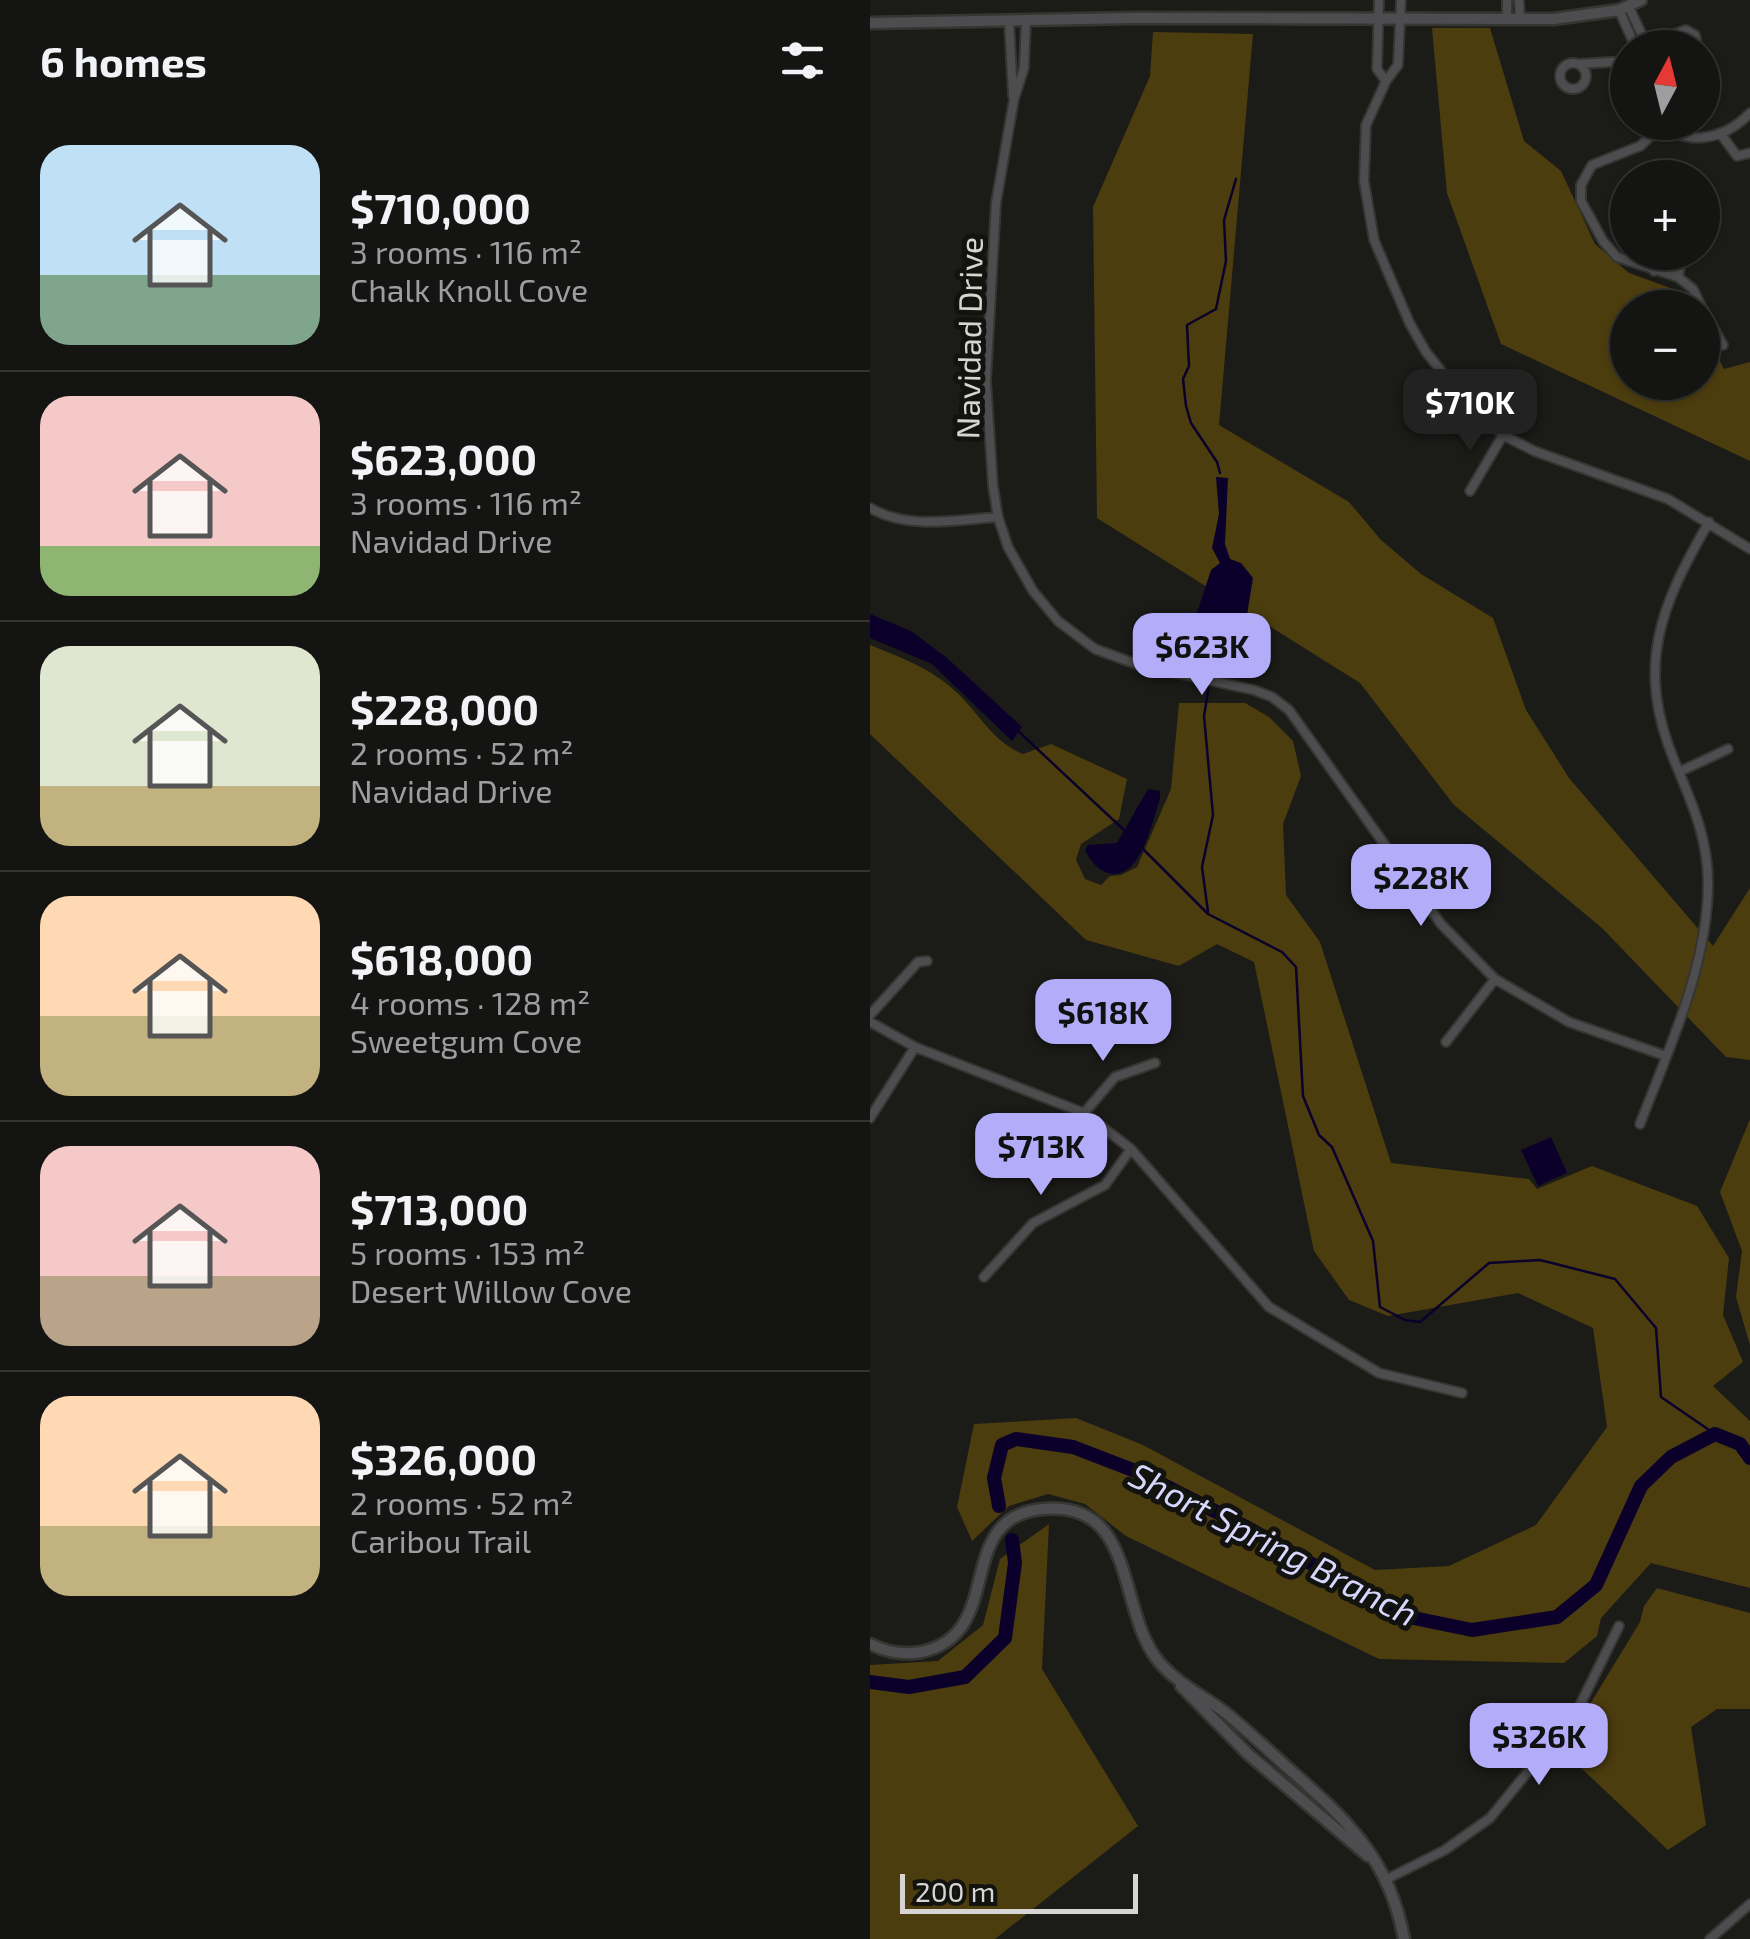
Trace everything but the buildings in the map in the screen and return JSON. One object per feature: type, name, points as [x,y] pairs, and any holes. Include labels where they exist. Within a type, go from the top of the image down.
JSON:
[{"type":"street","points":[[1379,0],[1377,70],[1386,81]]},
{"type":"street","points":[[1401,0],[1398,65],[1371,112],[1364,138],[1366,202],[1374,240],[1426,352],[1458,392],[1503,435],[1534,451],[1657,494],[1750,549]]},
{"type":"street","points":[[1506,0],[1507,18]]},
{"type":"street","points":[[1519,0],[1520,19]]},
{"type":"street","points":[[870,24],[1554,19],[1624,8],[1641,0]]},
{"type":"street","points":[[1624,8],[1639,30]]},
{"type":"street","points":[[1624,8],[1630,30]]},
{"type":"street","name":"Navidad Drive","points":[[1026,20],[1024,68],[1014,100],[996,203],[986,381],[998,517],[1018,570],[1058,621],[1095,648],[1158,670],[1272,697],[1289,710],[1440,924],[1495,979],[1570,1022],[1666,1056]]},
{"type":"street","name":"Navidad Drive","points":[[1009,21],[1014,100]]},
{"type":"street","points":[[1578,64],[1610,62]]},
{"type":"street","points":[[1750,113],[1742,122],[1720,133],[1737,156],[1750,153]]},
{"type":"street","points":[[1742,122],[1750,133]]},
{"type":"street","points":[[1646,140],[1592,165],[1579,194],[1587,216],[1617,256],[1678,277],[1693,290]]},
{"type":"street","points":[[1654,271],[1660,255],[1673,254],[1682,262],[1678,277]]},
{"type":"street","points":[[1720,339],[1724,346]]},
{"type":"street","points":[[1470,491],[1503,435]]},
{"type":"street","points":[[870,508],[888,518],[908,522],[998,517]]},
{"type":"street","points":[[1640,1124],[1685,1008],[1707,904],[1702,829],[1660,717],[1656,653],[1670,594],[1709,522]]},
{"type":"street","points":[[1679,772],[1728,750]]},
{"type":"street","points":[[870,1014],[918,962],[927,960]]},
{"type":"street","points":[[1446,1042],[1495,979]]},
{"type":"street","points":[[870,1022],[915,1046],[1084,1113],[1131,1149],[1269,1307],[1379,1373],[1462,1393]]},
{"type":"street","points":[[870,1118],[915,1046]]},
{"type":"street","points":[[1084,1113],[1115,1078],[1155,1063]]},
{"type":"street","points":[[984,1278],[1033,1224],[1105,1186],[1131,1149]]},
{"type":"street","points":[[870,1644],[894,1653],[912,1653],[926,1651],[952,1637],[970,1615],[978,1596],[983,1558],[998,1532],[1030,1510],[1059,1508],[1087,1517],[1113,1541],[1137,1625],[1158,1660],[1208,1716],[1376,1863]]},
{"type":"street","points":[[1387,1879],[1444,1850],[1490,1818],[1576,1713],[1618,1626]]},
{"type":"street","points":[[1175,1678],[1224,1712],[1319,1794],[1363,1840],[1387,1879],[1404,1939]]},
{"type":"street","points":[[1310,1806],[1319,1794]]},
{"type":"street","points":[[1710,1939],[1750,1904]]},
{"type":"shaded area","points":[[1432,28],[1490,28],[1524,141],[1561,171],[1595,244],[1610,257],[1610,270],[1625,270],[1676,290],[1610,290],[1610,395],[1501,344],[1447,193]]},
{"type":"shaded area","points":[[1153,32],[1253,34],[1219,425],[1349,502],[1381,540],[1421,574],[1493,618],[1526,710],[1569,778],[1713,946],[1750,888],[1750,1060],[1726,1057],[1602,928],[1454,805],[1360,683],[1097,518],[1093,207],[1150,76]]},
{"type":"shaded area","points":[[1720,361],[1724,369],[1750,362],[1750,461],[1620,400],[1720,400]]},
{"type":"shaded area","points":[[1216,477],[1228,478],[1225,544],[1230,559],[1241,563],[1253,578],[1237,676],[1192,668],[1188,640],[1211,570],[1220,563],[1212,548],[1219,514]]},
{"type":"shaded area","points":[[870,614],[911,631],[947,658],[1022,727],[1012,741],[932,664],[870,638]]},
{"type":"shaded area","points":[[870,645],[945,682],[994,734],[1023,754],[1051,744],[1127,779],[1119,819],[1081,844],[1076,860],[1085,879],[1101,885],[1110,876],[1137,867],[1171,789],[1179,703],[1245,703],[1269,717],[1293,741],[1301,776],[1283,824],[1286,895],[1320,942],[1391,1163],[1529,1179],[1537,1189],[1592,1166],[1697,1206],[1729,1258],[1723,1315],[1743,1362],[1713,1386],[1750,1421],[1750,1588],[1651,1563],[1601,1618],[1597,1636],[1564,1663],[1379,1659],[1126,1536],[1085,1504],[1048,1494],[1009,1506],[972,1541],[957,1507],[974,1424],[1076,1418],[1143,1445],[1375,1570],[1449,1566],[1536,1525],[1607,1427],[1593,1328],[1518,1293],[1388,1316],[1349,1300],[1314,1251],[1254,962],[1217,944],[1179,966],[1086,940],[870,734]]},
{"type":"shaded area","points":[[1148,789],[1160,791],[1160,799],[1143,848],[1129,868],[1119,873],[1104,871],[1085,850],[1088,845],[1117,843]]},
{"type":"shaded area","points":[[1750,1119],[1750,1345],[1736,1297],[1742,1251],[1720,1192]]},
{"type":"shaded area","points":[[1551,1137],[1567,1173],[1538,1186],[1521,1150]]},
{"type":"shaded area","points":[[1049,1524],[1042,1669],[1138,1826],[995,1939],[870,1939],[870,1665],[938,1661],[983,1625],[1000,1559]]},
{"type":"shaded area","points":[[1657,1588],[1750,1613],[1750,1709],[1717,1709],[1691,1727],[1706,1825],[1668,1850],[1562,1750]]},
{"type":"waterway","points":[[1220,473],[1191,423],[1183,379],[1189,366],[1187,325],[1216,309],[1226,261],[1224,220],[1236,179]]},
{"type":"waterway","points":[[1208,912],[1202,867],[1213,815],[1204,716],[1211,673]]},
{"type":"waterway","points":[[1017,730],[1125,831]]},
{"type":"waterway","points":[[1141,847],[1208,914],[1282,952],[1296,967],[1303,1096],[1319,1135],[1332,1147],[1373,1241],[1380,1307],[1405,1320],[1420,1322],[1489,1263],[1540,1260],[1615,1279],[1656,1328],[1661,1397],[1715,1434]]},
{"type":"waterway","name":"Short Spring Branch","points":[[999,1506],[994,1478],[1002,1445],[1016,1439],[1073,1447],[1138,1472],[1246,1527],[1404,1616],[1472,1630],[1557,1617],[1596,1585],[1641,1486],[1671,1457],[1715,1434],[1740,1444],[1750,1458]]},
{"type":"waterway","name":"Short Spring Branch","points":[[870,1682],[909,1687],[965,1677],[1005,1638],[1015,1563],[1012,1540]]}]
